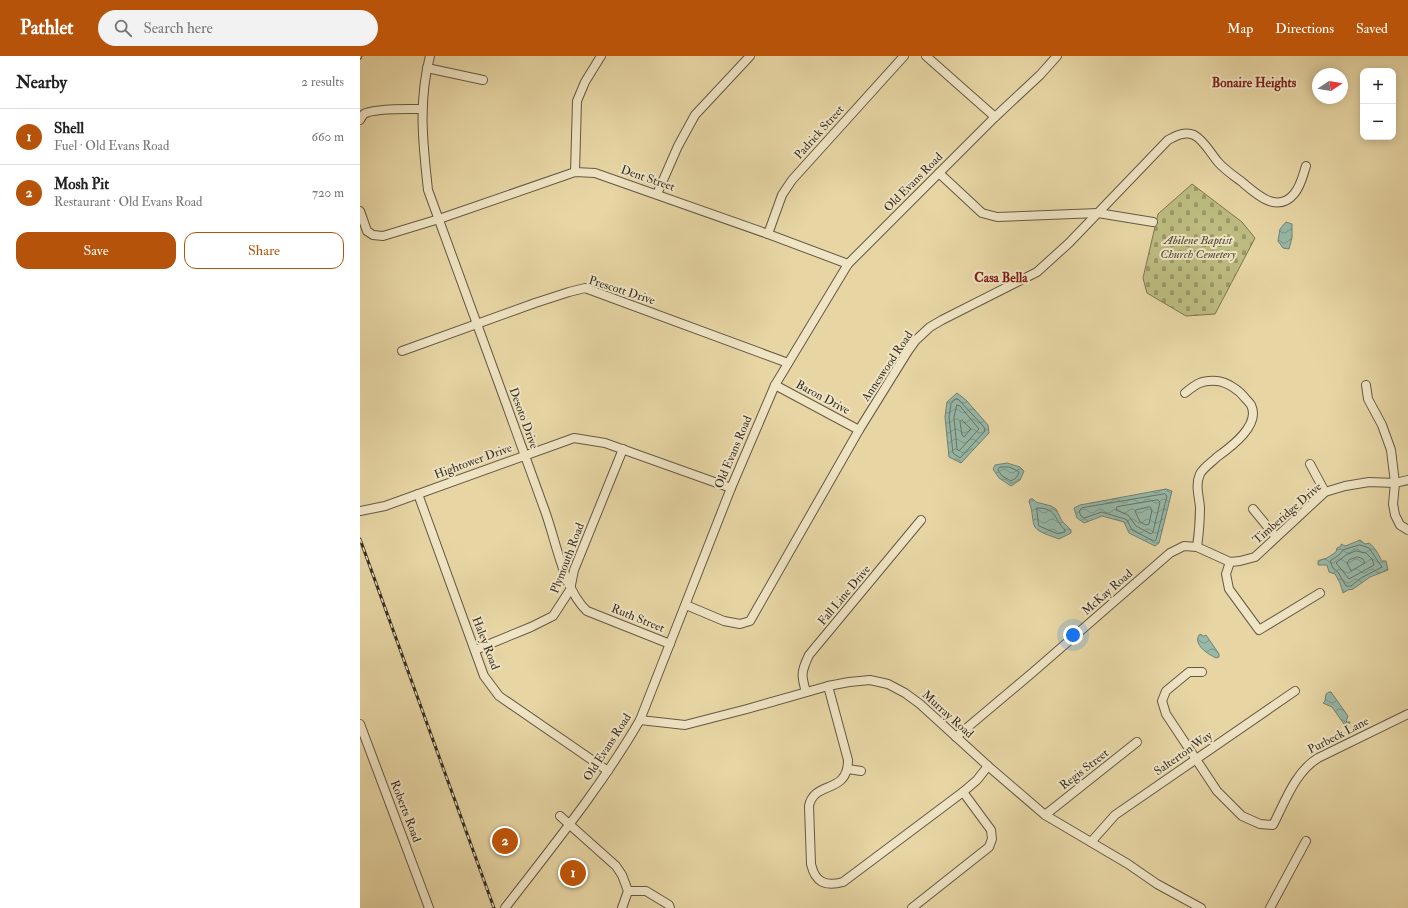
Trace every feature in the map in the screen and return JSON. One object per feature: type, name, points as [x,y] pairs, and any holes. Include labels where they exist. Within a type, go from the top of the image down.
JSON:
[{"type":"street","name":"Desoto Drive","points":[[430,56],[424,82],[422,109],[422,147],[428,190],[547,515],[570,590],[579,604],[587,610],[597,614]]},
{"type":"street","points":[[575,172],[577,101],[585,82],[600,56]]},
{"type":"street","points":[[657,194],[678,146],[695,115],[750,56]]},
{"type":"street","name":"Padrick Street","points":[[768,234],[782,195],[792,180],[904,56]]},
{"type":"street","points":[[926,56],[995,117]]},
{"type":"street","name":"Old Evans Road","points":[[505,908],[608,771],[624,748],[640,720],[686,605],[730,488],[775,385],[848,264],[995,117],[1040,75],[1057,56]]},
{"type":"street","points":[[427,68],[484,80]]},
{"type":"street","points":[[360,120],[364,114],[378,111],[394,109],[422,109]]},
{"type":"street","name":"Anneswood Road","points":[[686,605],[724,621],[740,624],[750,621],[859,430],[916,340],[942,320],[1037,272],[1069,243],[1168,140],[1176,135],[1185,134],[1194,136],[1201,141],[1227,170],[1262,199],[1271,202],[1280,202],[1293,195],[1299,188],[1306,166]]},
{"type":"street","name":"Dent Street","points":[[360,211],[367,231],[373,235],[383,236],[439,219],[575,172],[595,173],[657,194],[848,264]]},
{"type":"street","points":[[939,173],[982,213],[997,218],[1098,213],[1153,222]]},
{"type":"street","name":"Prescott Drive","points":[[402,351],[569,292],[585,288],[788,363]]},
{"type":"street","points":[[1185,393],[1198,382],[1209,380],[1221,381],[1235,388],[1242,394],[1251,406],[1252,420],[1245,433],[1233,445],[1210,463],[1200,474],[1197,486],[1200,505],[1200,526],[1197,546],[1230,562],[1226,574],[1229,589],[1259,630],[1320,593]]},
{"type":"street","name":"Baron Drive","points":[[775,385],[859,430]]},
{"type":"street","points":[[1366,386],[1368,399],[1382,425],[1391,450],[1394,483],[1393,504],[1395,515],[1400,524],[1408,530]]},
{"type":"street","name":"Hightower Drive","points":[[360,512],[385,506],[574,438],[605,443],[730,488]]},
{"type":"street","name":"Plymouth Road","points":[[475,650],[531,628],[554,616],[570,590],[574,570],[623,449]]},
{"type":"street","points":[[1310,464],[1325,492]]},
{"type":"street","name":"Timberidge Drive","points":[[1230,562],[1255,557],[1325,492],[1363,483],[1394,483],[1408,480]]},
{"type":"street","name":"Haley Road","points":[[418,494],[484,676],[499,696],[608,771]]},
{"type":"street","points":[[1253,509],[1276,537]]},
{"type":"street","name":"Fall Line Drive","points":[[806,692],[802,677],[809,655],[922,520]]},
{"type":"street","name":"McKay Road","points":[[956,737],[1170,553],[1184,546],[1197,546]]},
{"type":"street","name":"Ruth Street","points":[[597,614],[670,644]]},
{"type":"street","points":[[1196,759],[1166,714],[1162,701],[1166,691],[1189,672],[1202,672]]},
{"type":"street","name":"Murray Road","points":[[640,720],[685,724],[747,709],[828,686],[870,680],[888,684],[905,693],[920,704],[988,766],[1045,815],[1128,864],[1157,884],[1201,908]]},
{"type":"street","points":[[828,686],[848,760],[848,769],[844,778],[838,783],[810,798],[810,864],[816,878],[822,882],[834,884],[843,882],[963,792],[977,780],[988,766]]},
{"type":"street","name":"Salterton Way","points":[[1091,842],[1115,815],[1295,691]]},
{"type":"street","name":"Purbeck Lane","points":[[1196,759],[1217,791],[1242,816],[1260,824],[1273,825],[1299,774],[1308,764],[1408,714]]},
{"type":"street","name":"Roberts Road","points":[[360,724],[429,908]]},
{"type":"street","name":"Regis Street","points":[[1045,815],[1137,742]]},
{"type":"street","points":[[848,769],[861,771]]},
{"type":"street","points":[[912,908],[989,847],[992,839],[991,830],[963,792]]},
{"type":"street","points":[[560,816],[616,866],[622,875],[628,890],[622,908]]},
{"type":"street","points":[[1270,908],[1306,841]]},
{"type":"street","points":[[628,890],[646,891],[669,905],[670,908]]},
{"type":"green space","name":"Abilene Baptist Church Cemetery","points":[[1192,184],[1242,222],[1255,238],[1215,314],[1186,316],[1147,293],[1143,278],[1158,214]]},
{"type":"water","points":[[1286,222],[1292,224],[1292,238],[1289,249],[1283,248],[1278,241],[1280,229]]},
{"type":"water","points":[[957,393],[966,400],[988,425],[989,433],[961,463],[949,457],[945,417],[947,402]]},
{"type":"water","points":[[1007,463],[1020,467],[1024,471],[1020,480],[1011,486],[999,478],[993,469],[995,465]]},
{"type":"water","points":[[1166,489],[1172,491],[1159,543],[1155,546],[1129,533],[1124,522],[1102,516],[1084,523],[1077,518],[1074,508],[1080,505]]},
{"type":"water","points":[[1030,499],[1056,509],[1062,521],[1071,530],[1071,533],[1059,539],[1037,529],[1033,523],[1029,502]]},
{"type":"water","points":[[1360,540],[1365,544],[1369,543],[1373,547],[1382,561],[1386,561],[1388,570],[1370,577],[1353,589],[1343,593],[1335,574],[1329,572],[1327,565],[1318,565],[1318,561],[1327,558],[1336,552],[1337,548],[1341,546],[1341,544],[1345,546]]},
{"type":"water","points":[[1201,634],[1202,636],[1206,635],[1219,654],[1219,657],[1216,658],[1202,649],[1198,642],[1199,635]]},
{"type":"water","points":[[1331,692],[1348,716],[1346,721],[1350,722],[1349,724],[1344,724],[1332,707],[1323,703],[1325,701],[1326,694]]},
{"type":"railway","points":[[360,539],[494,908]]},
{"type":"place","name":"Mosh Pit","points":[[505,841]]},
{"type":"place","name":"Shell","points":[[573,873]]},
{"type":"district","name":"Bonaire Heights","points":[[1254,82]]},
{"type":"district","name":"Casa Bella","points":[[1001,277]]}]
